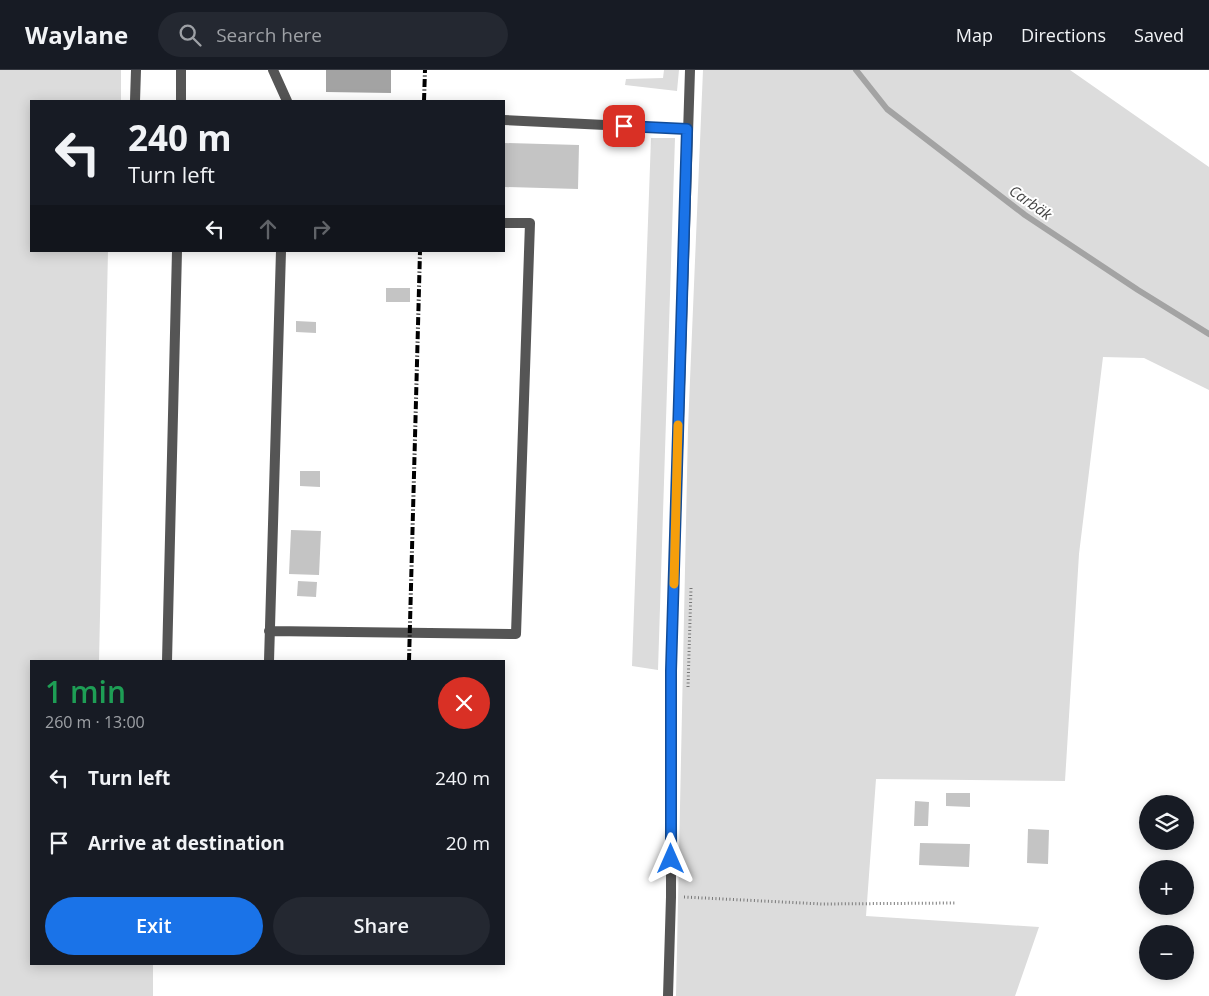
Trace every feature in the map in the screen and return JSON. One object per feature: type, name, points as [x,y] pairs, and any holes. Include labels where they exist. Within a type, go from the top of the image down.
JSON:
[{"type":"street","points":[[135,100],[136,70]]},
{"type":"street","points":[[181,70],[181,100]]},
{"type":"street","points":[[273,70],[287,100]]},
{"type":"street","points":[[668,996],[671,897],[671,671],[690,70]]},
{"type":"street","points":[[505,120],[687,129]]},
{"type":"street","points":[[269,631],[516,634],[530,223],[505,223]]},
{"type":"street","points":[[167,660],[177,252]]},
{"type":"street","points":[[268,660],[281,252]]},
{"type":"path","points":[[671,897],[822,904],[956,902]]},
{"type":"shaded area","points":[[0,70],[121,70],[121,100],[30,100],[30,252],[108,252],[99,660],[30,660],[30,965],[153,965],[153,996],[0,996]]},
{"type":"shaded area","points":[[326,70],[391,70],[391,93],[326,92]]},
{"type":"shaded area","points":[[664,70],[679,70],[677,91],[625,85],[626,79],[663,78]]},
{"type":"shaded area","points":[[703,70],[1070,70],[1209,167],[1209,390],[1144,358],[1103,357],[1079,554],[1065,781],[876,779],[866,916],[1039,927],[1015,996],[676,996],[688,428]]},
{"type":"shaded area","points":[[651,138],[675,138],[658,670],[632,666]]},
{"type":"building","points":[[505,143],[579,145],[578,189],[505,187]]},
{"type":"building","points":[[386,288],[410,288],[410,302],[386,302]]},
{"type":"building","points":[[296,321],[316,322],[316,333],[296,332]]},
{"type":"building","points":[[300,471],[320,471],[320,487],[300,486]]},
{"type":"building","points":[[291,530],[321,531],[319,575],[289,574]]},
{"type":"building","points":[[298,581],[317,582],[316,597],[297,596]]},
{"type":"building","points":[[946,793],[970,793],[970,807],[946,806]]},
{"type":"building","points":[[915,801],[929,802],[928,826],[914,826]]},
{"type":"building","points":[[1028,829],[1049,830],[1048,864],[1027,863]]},
{"type":"building","points":[[920,843],[970,844],[969,867],[919,865]]},
{"type":"waterway","name":"Carbäk","points":[[856,70],[887,109],[1025,215],[1138,290],[1209,334]]},
{"type":"railway","points":[[424,100],[425,70]]},
{"type":"railway","points":[[409,660],[420,252]]},
{"type":"slow traffic","points":[[674,584],[678,425]]},
{"type":"route","points":[[624,126],[687,129],[671,671],[671,859]]}]
